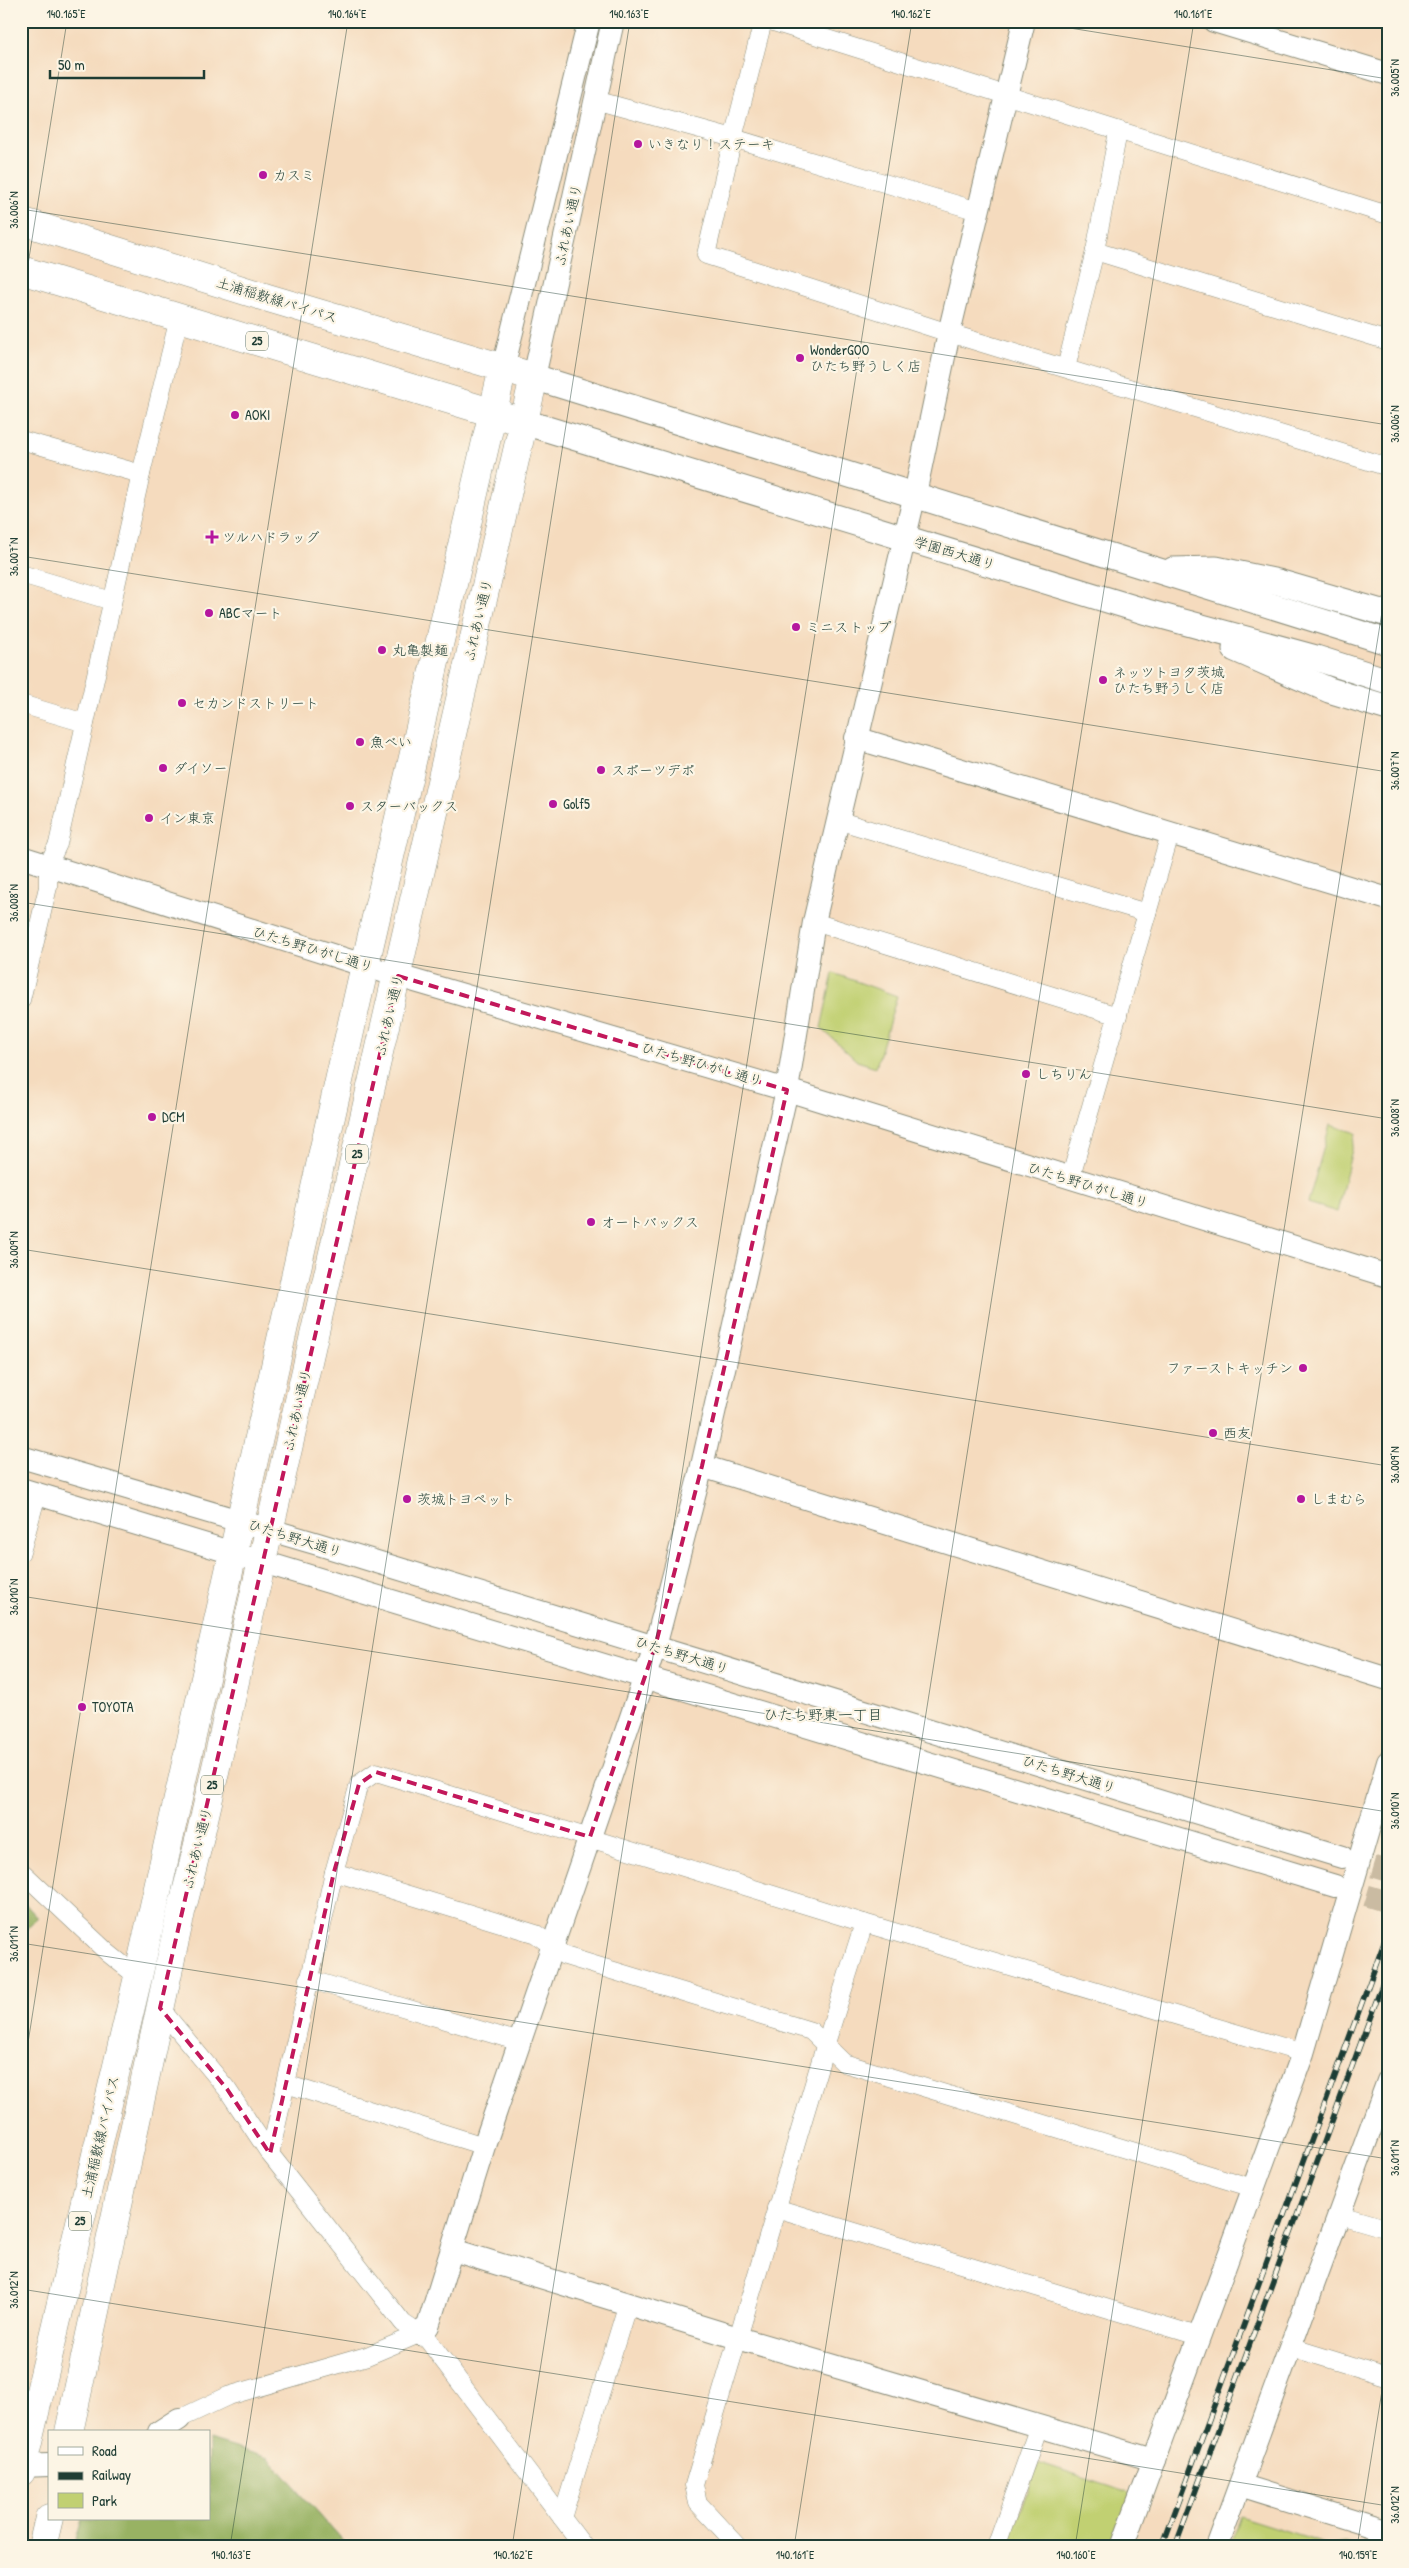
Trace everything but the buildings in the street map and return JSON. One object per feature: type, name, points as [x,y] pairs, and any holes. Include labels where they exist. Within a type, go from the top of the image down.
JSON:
[{"type":"main road","name":"土浦稲敷線バイパス","points":[[21,220],[268,298],[534,377]]},
{"type":"main road","name":"25","points":[[21,270],[493,413]]},
{"type":"main road","name":"ふれあい通り","points":[[138,1977],[365,965],[503,368]]},
{"type":"main road","name":"ふれあい通り","points":[[160,2008],[534,377]]},
{"type":"main road","points":[[534,377],[915,494],[1153,571],[1388,642]]},
{"type":"main road","points":[[493,413],[524,422]]},
{"type":"main road","name":"学園西大通り","points":[[524,422],[1147,612],[1316,658],[1388,681]]},
{"type":"main road","points":[[1153,571],[1216,569],[1278,582],[1388,614]]},
{"type":"main road","points":[[1147,612],[1329,690],[1388,708]]},
{"type":"main road","name":"土浦稲敷線バイパス","points":[[28,2467],[138,1977]]},
{"type":"main road","name":"25","points":[[69,2430],[160,2008]]},
{"type":"main road","points":[[42,2547],[49,2520]]},
{"type":"street","name":"ふれあい通り","points":[[503,368],[589,21]]},
{"type":"street","name":"ふれあい通り","points":[[534,377],[613,21]]},
{"type":"street","points":[[763,21],[706,255],[949,333],[1388,467]]},
{"type":"street","points":[[770,21],[1006,97],[1388,215]]},
{"type":"street","points":[[162,2430],[179,2419],[228,2396],[367,2356],[419,2334],[428,2326],[484,2146],[655,1647],[702,1466],[788,1090],[814,922],[915,494],[949,333],[1024,21]]},
{"type":"street","points":[[1214,21],[1388,74]]},
{"type":"street","points":[[595,100],[733,138],[978,211]]},
{"type":"street","points":[[1066,368],[1095,251],[1118,132]]},
{"type":"street","points":[[1095,251],[1388,341]]},
{"type":"street","points":[[21,1000],[48,887],[48,865],[58,844],[141,474],[179,318]]},
{"type":"street","points":[[21,440],[141,474]]},
{"type":"street","points":[[21,574],[112,601]]},
{"type":"street","points":[[21,704],[85,724]]},
{"type":"street","points":[[856,738],[1388,899]]},
{"type":"street","points":[[837,820],[1147,913]]},
{"type":"street","points":[[1070,1180],[1170,834]]},
{"type":"street","name":"ひたち野ひがし通り","points":[[21,857],[398,976],[788,1090],[1385,1278]]},
{"type":"street","points":[[814,922],[1118,1016]]},
{"type":"street","name":"ひたち野大通り","points":[[21,1457],[240,1521],[1342,1857]]},
{"type":"street","points":[[702,1466],[1388,1679]]},
{"type":"street","points":[[21,1552],[29,1491],[1335,1886]]},
{"type":"street","points":[[1122,2547],[1303,2053],[1388,1762]]},
{"type":"street","points":[[270,2154],[308,1979],[334,1872],[359,1784],[376,1772],[864,1923],[1303,2053]]},
{"type":"street","points":[[21,1871],[108,1952],[138,1977]]},
{"type":"street","points":[[334,1872],[536,1934],[565,1956],[811,2031],[826,2043],[844,2062],[1253,2188]]},
{"type":"street","points":[[739,2547],[698,2503],[694,2485],[776,2208],[864,1923]]},
{"type":"street","points":[[308,1979],[520,2042]]},
{"type":"street","points":[[160,2008],[227,2089],[270,2154],[402,2323],[428,2340],[584,2547]]},
{"type":"street","points":[[1217,2547],[1388,2081]]},
{"type":"street","points":[[286,2084],[484,2146]]},
{"type":"street","points":[[776,2208],[1198,2336]]},
{"type":"street","points":[[1340,2215],[1388,2230]]},
{"type":"street","points":[[453,2250],[738,2338],[1154,2460]]},
{"type":"street","points":[[562,2518],[628,2303]]},
{"type":"street","points":[[1290,2347],[1388,2377]]},
{"type":"street","points":[[996,2547],[1038,2426]]},
{"type":"street","points":[[1240,2485],[1388,2531]]},
{"type":"highlighted area","points":[[398,976],[787,1090],[702,1466],[655,1647],[590,1837],[376,1772],[359,1784],[334,1872],[270,2154],[227,2089],[160,2008]]},
{"type":"green space","points":[[833,973],[897,996],[876,1067],[857,1061],[821,1028]]},
{"type":"green space","points":[[1330,1125],[1356,1133],[1337,1212],[1308,1203]]},
{"type":"green space","points":[[21,1899],[38,1918],[21,1935]]},
{"type":"green space","points":[[210,2440],[269,2458],[348,2547],[74,2547],[82,2520],[210,2520]]},
{"type":"green space","points":[[1037,2463],[1133,2494],[1114,2547],[1007,2547]]},
{"type":"green space","points":[[1239,2516],[1331,2545],[1344,2542],[1360,2547],[1228,2547]]},
{"type":"tunnel","points":[[1342,1857],[1388,1871]]},
{"type":"tunnel","points":[[1335,1886],[1388,1902]]},
{"type":"railway","points":[[1162,2547],[1388,1932]]},
{"type":"railway","points":[[1175,2547],[1388,1969]]},
{"type":"place","name":"いきなり！ステーキ","points":[[638,144]]},
{"type":"place","name":"カスミ","points":[[263,175]]},
{"type":"place","name":"WonderGOO ひたち野うしく店","points":[[800,358]]},
{"type":"place","name":"AOKI","points":[[235,415]]},
{"type":"place","name":"ツルハドラッグ","points":[[212,537]]},
{"type":"place","name":"ABCマート","points":[[209,613]]},
{"type":"place","name":"ミニストップ","points":[[796,627]]},
{"type":"place","name":"丸亀製麺","points":[[382,650]]},
{"type":"place","name":"ネッツトヨタ茨城 ひたち野うしく店","points":[[1103,680]]},
{"type":"place","name":"セカンドストリート","points":[[182,703]]},
{"type":"place","name":"魚べい","points":[[360,742]]},
{"type":"place","name":"ダイソー","points":[[163,768]]},
{"type":"place","name":"スポーツデポ","points":[[601,770]]},
{"type":"place","name":"Golf5","points":[[553,804]]},
{"type":"place","name":"スターバックス","points":[[350,806]]},
{"type":"place","name":"イン東京","points":[[149,818]]},
{"type":"place","name":"しちりん","points":[[1026,1074]]},
{"type":"place","name":"DCM","points":[[152,1117]]},
{"type":"place","name":"オートバックス","points":[[591,1222]]},
{"type":"place","name":"ファーストキッチン","points":[[1303,1368]]},
{"type":"place","name":"西友","points":[[1213,1433]]},
{"type":"place","name":"茨城トヨペット","points":[[407,1499]]},
{"type":"place","name":"しまむら","points":[[1301,1499]]},
{"type":"place","name":"TOYOTA","points":[[82,1707]]},
{"type":"district","name":"ひたち野東一丁目","points":[[823,1715]]}]
